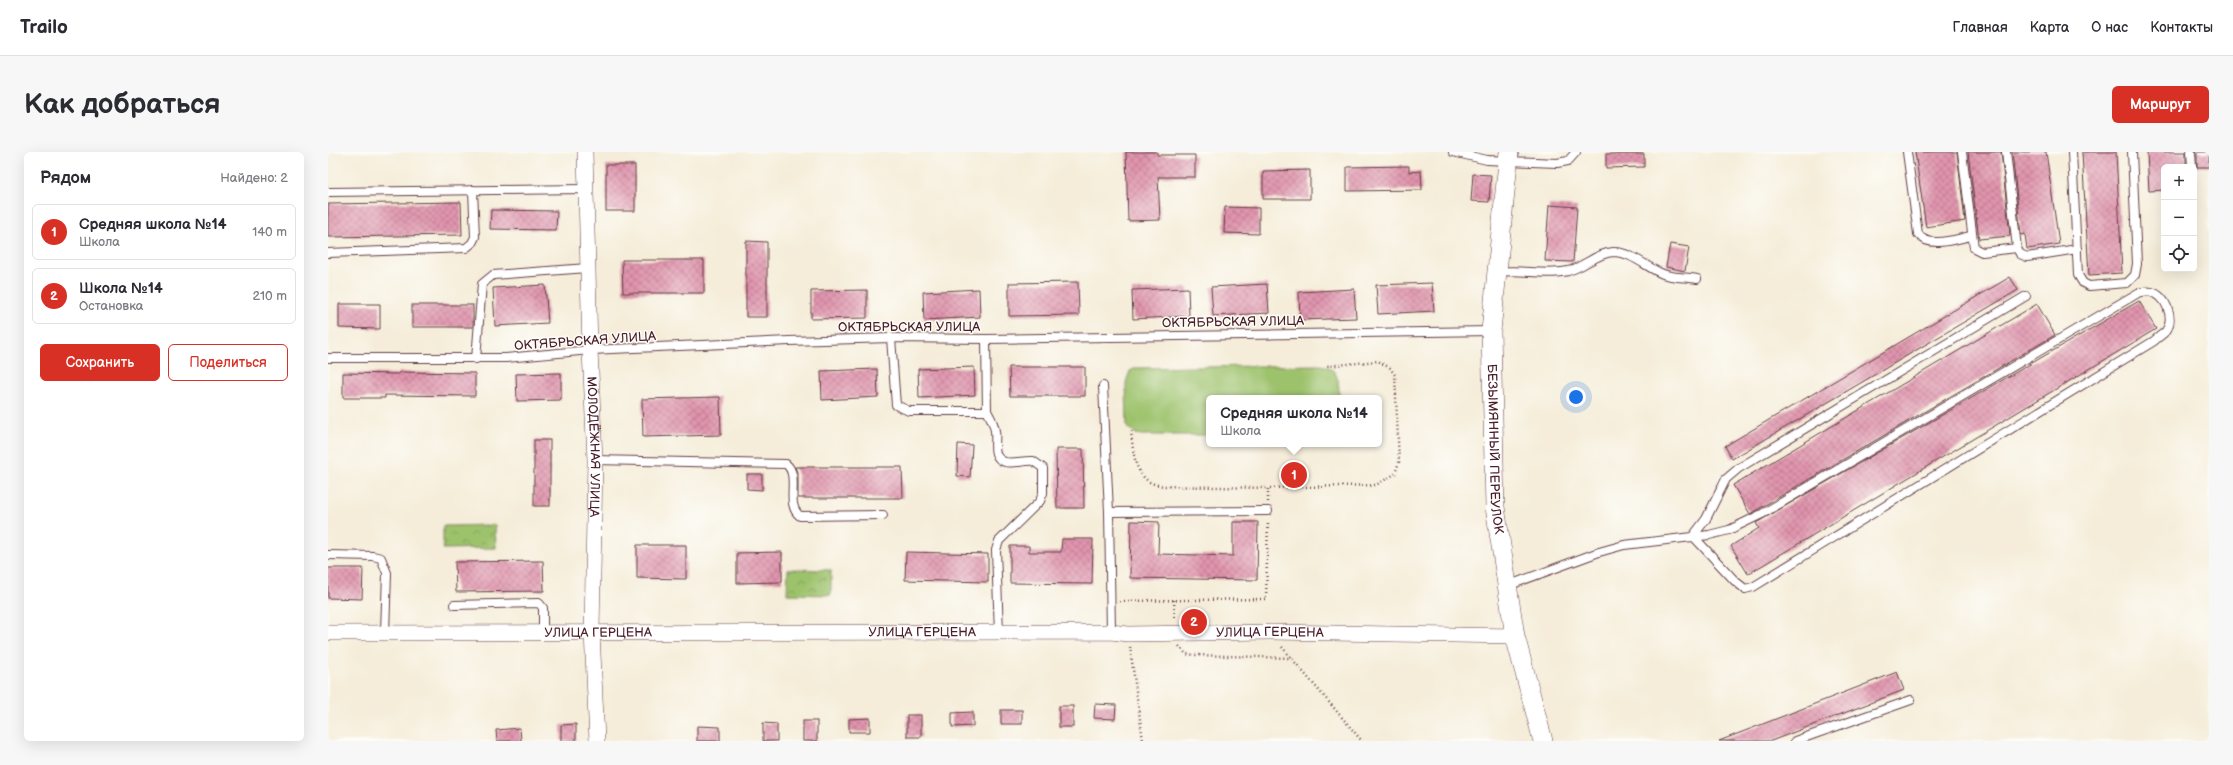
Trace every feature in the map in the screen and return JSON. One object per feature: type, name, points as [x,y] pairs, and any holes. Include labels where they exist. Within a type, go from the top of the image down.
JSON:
[{"type":"street","name":"МОЛОДЁЖНАЯ УЛИЦА","points":[[586,152],[590,350],[596,460],[592,632],[597,741]]},
{"type":"street","name":"БЕЗЫМЯННЫЙ ПЕРЕУЛОК","points":[[1508,156],[1499,272],[1491,331],[1495,507],[1506,586],[1515,636],[1543,741]]},
{"type":"street","name":"УЛИЦА ГЕРЦЕНА","points":[[328,633],[1111,632],[1128,634],[1271,632],[1515,636]]},
{"type":"lane","points":[[1453,152],[1487,160],[1508,156],[1568,162],[1576,152]]},
{"type":"lane","points":[[1907,152],[1918,234],[1922,240],[1932,243],[1971,236]]},
{"type":"lane","points":[[1962,152],[1971,236],[1974,248],[1982,252],[2017,248]]},
{"type":"lane","points":[[2006,152],[2017,248],[2020,254],[2027,257],[2077,249]]},
{"type":"lane","points":[[2072,152],[2078,275],[2083,283],[2089,286],[2127,283],[2135,275],[2137,264],[2132,152]]},
{"type":"lane","points":[[2191,152],[2192,164]]},
{"type":"lane","points":[[328,192],[586,189]]},
{"type":"lane","points":[[328,252],[466,248],[472,244],[475,237],[473,190]]},
{"type":"lane","points":[[1499,272],[1513,270],[1550,274],[1570,270],[1597,257],[1613,252],[1629,255],[1664,274],[1697,279]]},
{"type":"lane","points":[[476,359],[482,284],[487,278],[493,275],[588,268]]},
{"type":"lane","points":[[1506,586],[1599,552],[1624,545],[1693,536],[1709,535],[1729,530],[1762,514],[2138,293],[2151,292],[2160,296],[2168,308],[2170,320],[2166,331],[2154,341],[1753,587],[1745,589],[1735,581],[1693,536]]},
{"type":"lane","points":[[1693,536],[1706,519],[1726,479],[1739,468],[2026,296]]},
{"type":"lane","name":"ОКТЯБРЬСКАЯ УЛИЦА","points":[[328,358],[506,358],[590,350],[891,338],[986,339],[1491,331]]},
{"type":"lane","points":[[891,338],[895,402],[899,408],[909,410],[987,411]]},
{"type":"lane","points":[[986,339],[987,411],[992,420],[995,433],[995,454],[1006,462],[1033,461],[1043,468],[1043,493],[1040,501],[999,541],[996,550],[999,633]]},
{"type":"lane","points":[[1103,386],[1112,601],[1111,632]]},
{"type":"lane","points":[[596,460],[786,464],[791,468],[792,473],[793,506],[795,512],[800,516],[882,515]]},
{"type":"lane","points":[[1109,512],[1268,511]]},
{"type":"lane","points":[[328,555],[373,556],[381,558],[387,573],[384,632]]},
{"type":"lane","points":[[454,605],[539,603],[542,608],[543,632]]},
{"type":"lane","points":[[1795,741],[1911,700]]},
{"type":"path","points":[[1131,431],[1133,452],[1139,471],[1148,482],[1163,486],[1268,488],[1376,485],[1395,474],[1399,462],[1395,375],[1390,368],[1378,361],[1327,366]]},
{"type":"path","points":[[1112,601],[1266,599],[1268,488]]},
{"type":"path","points":[[1174,600],[1176,633],[1181,650],[1186,654],[1196,656],[1291,658]]},
{"type":"path","points":[[1271,632],[1291,658],[1362,741]]},
{"type":"path","points":[[1128,634],[1143,741]]},
{"type":"green space","points":[[1319,365],[1326,366],[1334,372],[1338,381],[1339,395],[1206,395],[1206,435],[1142,435],[1136,434],[1127,427],[1126,382],[1130,371],[1136,368]]},
{"type":"green space","points":[[495,525],[496,548],[443,549],[443,526]]},
{"type":"green space","points":[[788,569],[831,570],[831,595],[787,594]]},
{"type":"building","points":[[1126,152],[1157,152],[1157,155],[1195,155],[1195,177],[1158,177],[1160,220],[1128,221]]},
{"type":"building","points":[[1915,152],[1957,152],[1965,221],[1926,227]]},
{"type":"building","points":[[1968,152],[2001,152],[2010,236],[1979,239]]},
{"type":"building","points":[[2012,152],[2046,152],[2059,244],[2027,249],[2025,234],[2021,235]]},
{"type":"building","points":[[2082,152],[2116,152],[2122,273],[2089,275]]},
{"type":"building","points":[[2147,152],[2186,152],[2186,164],[2161,164],[2161,190],[2149,191]]},
{"type":"building","points":[[2197,152],[2209,152],[2209,167],[2197,167]]},
{"type":"building","points":[[1606,154],[1644,154],[1644,167],[1606,168]]},
{"type":"building","points":[[606,165],[635,165],[635,211],[606,211]]},
{"type":"building","points":[[1409,166],[1409,172],[1421,171],[1422,190],[1347,191],[1347,167]]},
{"type":"building","points":[[1310,170],[1310,199],[1263,199],[1263,171]]},
{"type":"building","points":[[1473,174],[1491,175],[1489,202],[1471,201]]},
{"type":"building","points":[[461,202],[462,235],[328,237],[328,204]]},
{"type":"building","points":[[1549,205],[1577,207],[1573,262],[1545,261]]},
{"type":"building","points":[[1225,207],[1259,208],[1259,234],[1224,233]]},
{"type":"building","points":[[491,210],[557,211],[556,230],[490,229]]},
{"type":"building","points":[[746,241],[767,242],[767,317],[746,317]]},
{"type":"building","points":[[1670,244],[1689,247],[1685,271],[1666,267]]},
{"type":"building","points":[[622,260],[704,260],[704,293],[623,293]]},
{"type":"building","points":[[2010,277],[2018,290],[1732,459],[1725,446]]},
{"type":"building","points":[[1078,282],[1079,315],[1009,316],[1009,283]]},
{"type":"building","points":[[1432,283],[1434,311],[1378,314],[1376,285]]},
{"type":"building","points":[[1267,284],[1269,313],[1213,316],[1211,287]]},
{"type":"building","points":[[545,285],[548,323],[495,326],[493,288]]},
{"type":"building","points":[[1188,288],[1189,316],[1133,319],[1132,290]]},
{"type":"building","points":[[979,289],[980,317],[924,320],[923,292]]},
{"type":"building","points":[[1354,289],[1356,318],[1300,320],[1299,292]]},
{"type":"building","points":[[867,290],[867,318],[811,319],[811,291]]},
{"type":"building","points":[[2139,301],[2156,329],[1748,574],[1731,546],[1759,528],[1756,523]]},
{"type":"building","points":[[339,304],[380,304],[380,329],[339,328]]},
{"type":"building","points":[[2037,304],[2055,335],[1750,514],[1733,485]]},
{"type":"building","points":[[412,305],[473,305],[473,327],[412,327]]},
{"type":"building","points":[[974,367],[975,395],[919,398],[918,369]]},
{"type":"building","points":[[1009,367],[1085,367],[1085,396],[1010,396]]},
{"type":"building","points":[[877,369],[878,397],[822,400],[821,371]]},
{"type":"building","points":[[399,372],[475,373],[475,396],[385,395],[385,398],[343,398],[343,373],[399,374]]},
{"type":"building","points":[[561,373],[561,400],[517,401],[516,374]]},
{"type":"building","points":[[720,397],[721,435],[643,437],[642,399]]},
{"type":"building","points":[[534,440],[550,440],[550,506],[534,506]]},
{"type":"building","points":[[958,444],[972,445],[970,477],[957,476]]},
{"type":"building","points":[[1056,449],[1083,449],[1084,508],[1057,508]]},
{"type":"building","points":[[795,467],[902,467],[903,498],[798,498],[798,475]]},
{"type":"building","points":[[747,474],[762,474],[762,490],[747,489]]},
{"type":"building","points":[[1131,521],[1159,522],[1158,554],[1233,556],[1233,522],[1258,522],[1257,580],[1130,578]]},
{"type":"building","points":[[1062,539],[1093,539],[1092,584],[1010,583],[1010,546],[1029,546],[1029,552],[1061,552]]},
{"type":"building","points":[[637,545],[686,545],[686,579],[637,578]]},
{"type":"building","points":[[782,552],[782,582],[737,583],[737,553]]},
{"type":"building","points":[[906,552],[988,554],[988,582],[905,580]]},
{"type":"building","points":[[543,561],[544,591],[456,592],[455,562]]},
{"type":"building","points":[[328,568],[363,568],[362,599],[328,598]]},
{"type":"building","points":[[1897,672],[1904,690],[1771,741],[1719,741]]},
{"type":"building","points":[[1095,704],[1116,705],[1115,719],[1094,718]]},
{"type":"building","points":[[1059,706],[1073,706],[1073,727],[1059,727]]},
{"type":"building","points":[[1001,710],[1022,710],[1022,724],[1001,724]]},
{"type":"building","points":[[973,712],[973,726],[952,727],[952,713]]},
{"type":"building","points":[[907,715],[921,715],[921,737],[907,737]]},
{"type":"building","points":[[870,718],[870,732],[849,732],[849,719]]},
{"type":"building","points":[[803,721],[817,721],[817,741],[803,741]]},
{"type":"building","points":[[763,723],[777,724],[777,741],[763,741]]},
{"type":"building","points":[[576,724],[576,741],[561,741],[561,725]]},
{"type":"building","points":[[697,726],[720,727],[720,741],[697,741]]},
{"type":"building","points":[[520,728],[521,741],[497,741],[496,730]]},
{"type":"place","name":"Средняя школа №14","points":[[1294,475]]},
{"type":"place","name":"Школа №14","points":[[1194,622]]}]
